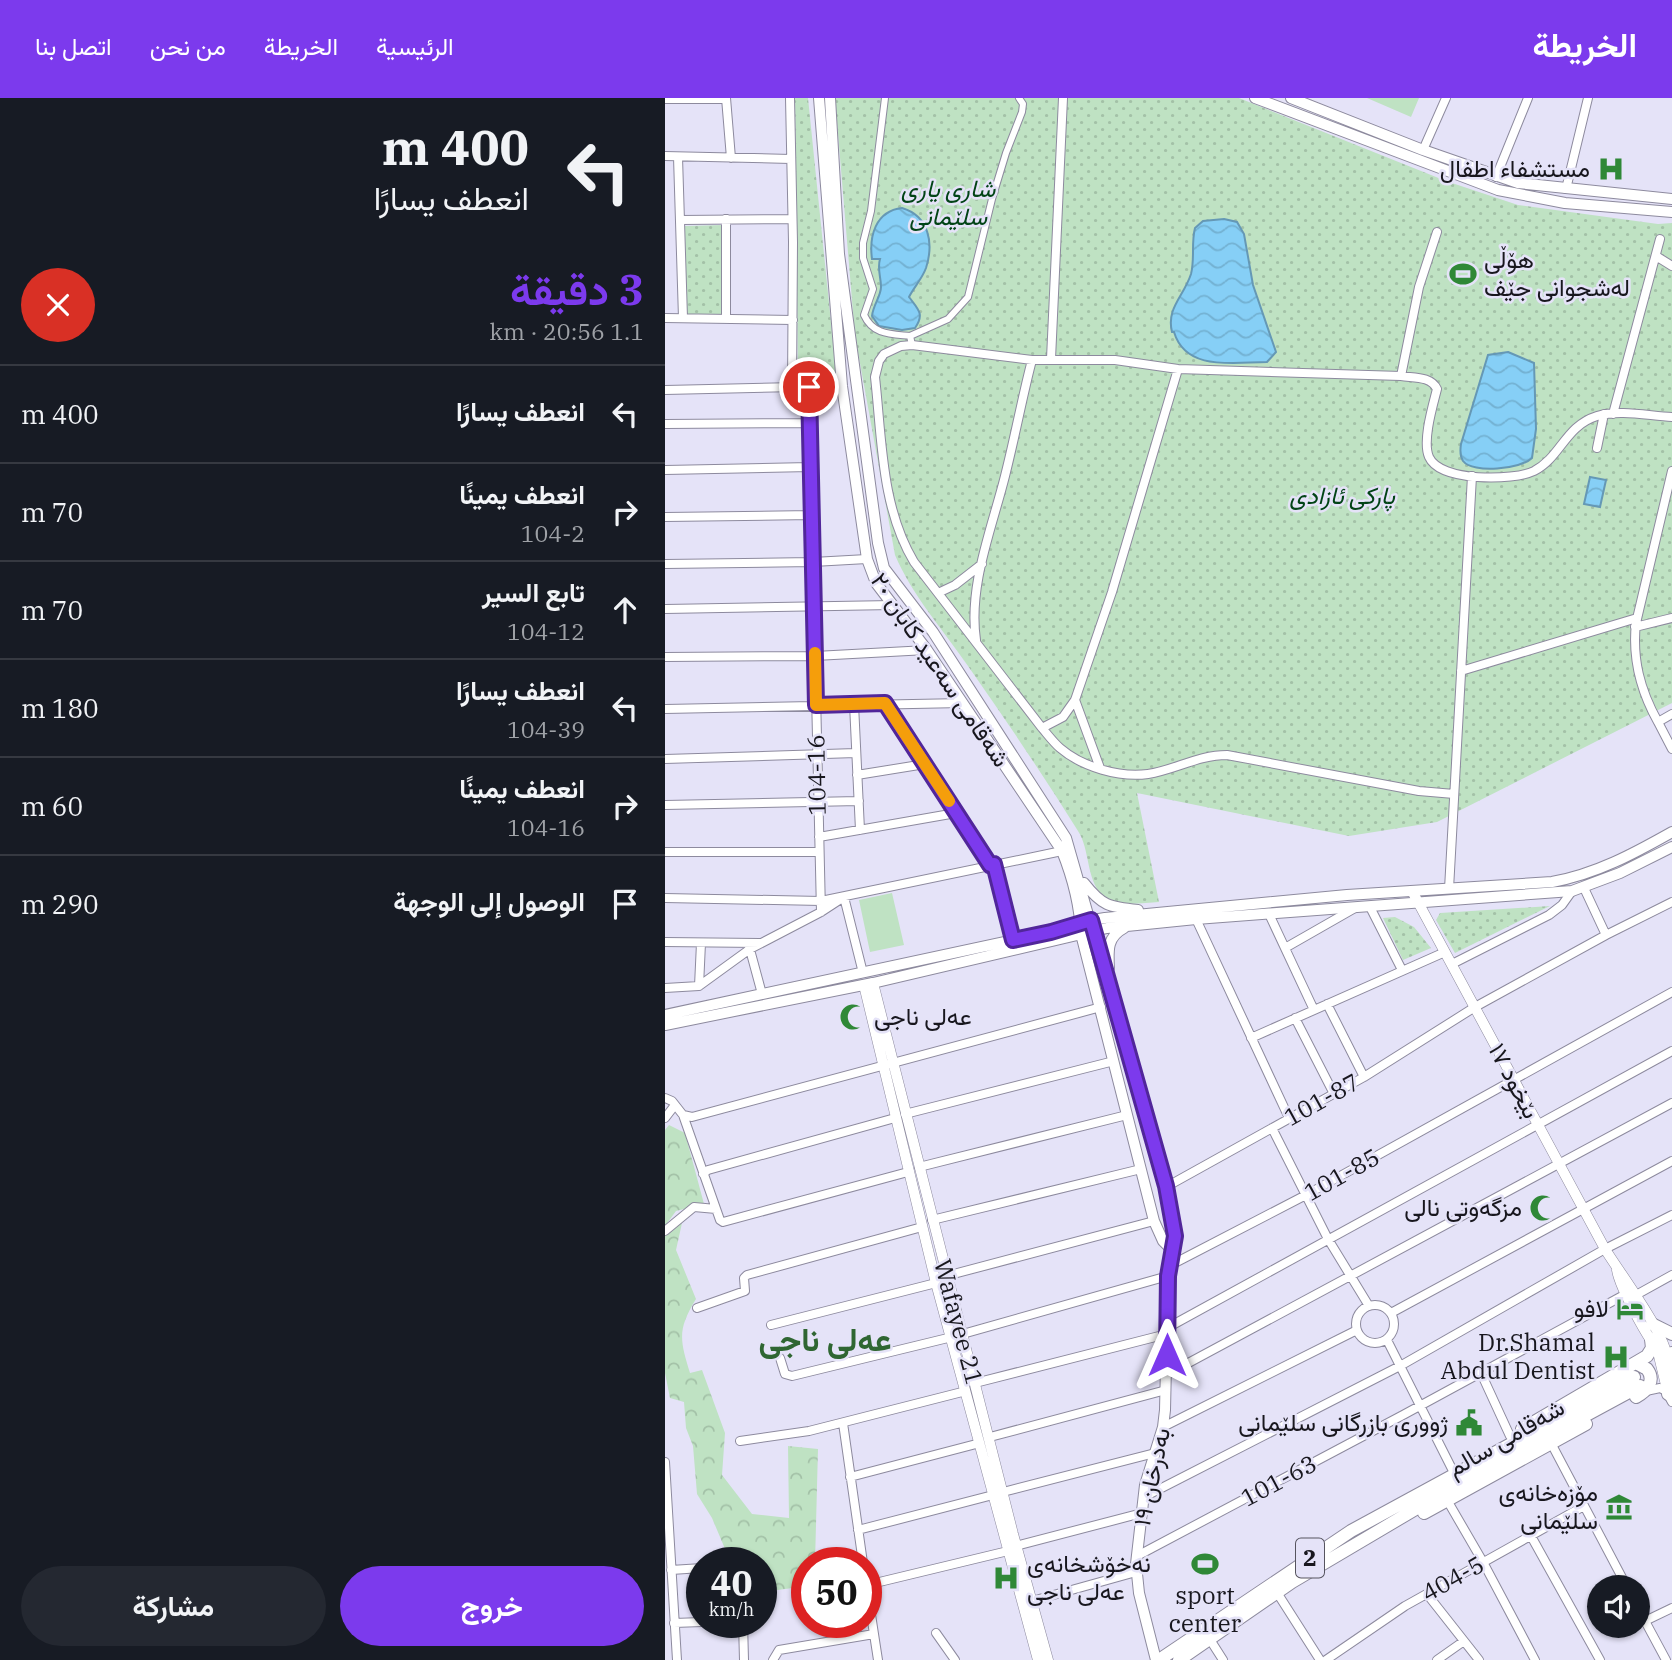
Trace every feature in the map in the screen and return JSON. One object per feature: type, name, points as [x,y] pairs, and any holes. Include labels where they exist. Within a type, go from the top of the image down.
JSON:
[{"type":"main road","name":"شەقامی سەعید کابان ٢٠","points":[[819,98],[842,386],[867,559],[876,583],[927,650],[1062,851],[1086,927]]},
{"type":"main road","name":"شەقامی سەعید کابان ٢٠","points":[[829,98],[839,254],[877,544],[884,568],[933,632],[1066,838],[1079,877],[1086,927]]},
{"type":"main road","points":[[1255,98],[1498,190],[1565,203],[1669,213]]},
{"type":"main road","points":[[1291,98],[1423,150],[1518,183],[1672,199]]},
{"type":"main road","points":[[666,1019],[863,972],[1051,932],[1161,912],[1552,882],[1574,878],[1616,863],[1672,832]]},
{"type":"main road","points":[[666,1019],[868,984],[1044,944],[1086,927],[1578,890],[1672,847]]},
{"type":"main road","points":[[1051,932],[1068,918],[1072,910],[1069,870]]},
{"type":"main road","points":[[1079,877],[1105,905],[1161,912]]},
{"type":"main road","points":[[1109,988],[1108,946],[1117,933],[1134,925]]},
{"type":"main road","points":[[1086,927],[1088,956],[1154,1221],[1163,1241],[1173,1251]]},
{"type":"main road","name":"بەدرخان ١٩","points":[[1086,927],[1109,988],[1166,1186],[1175,1229],[1168,1271],[1163,1427],[1148,1474],[1136,1572],[1157,1660]]},
{"type":"main road","points":[[1044,944],[1078,942],[1088,956]]},
{"type":"main road","points":[[1652,1324],[1672,1334]]},
{"type":"main road","name":"شەقامی سالم","points":[[1157,1660],[1393,1502],[1636,1363],[1650,1352],[1651,1339]]},
{"type":"main road","points":[[1667,1356],[1670,1398]]},
{"type":"main road","points":[[1636,1363],[1650,1374],[1642,1386]]},
{"type":"main road","name":"شەقامی سالم","points":[[1363,1540],[1392,1530],[1551,1443],[1642,1386]]},
{"type":"main road","name":"شەقامی سالم","points":[[1351,1531],[1642,1386]]},
{"type":"main road","name":"شەقامی سالم","points":[[1179,1660],[1276,1591],[1464,1481],[1642,1386]]},
{"type":"street","points":[[665,99],[726,98],[731,158]]},
{"type":"street","points":[[790,98],[792,388]]},
{"type":"street","points":[[885,98],[871,211],[863,243],[863,258],[873,289],[864,315],[867,323],[877,332],[1032,360],[1115,360],[1178,369],[1429,379],[1437,388],[1427,448],[1431,461],[1448,472],[1472,476],[1507,477],[1534,471],[1548,460],[1573,429],[1583,422],[1609,414],[1672,417]]},
{"type":"street","points":[[1019,98],[1023,104],[1022,112],[992,199],[968,297],[948,319],[884,354],[875,377],[888,492],[896,527],[914,562],[1042,728],[1069,755],[1117,773],[1148,774],[1197,758],[1227,755],[1419,791],[1454,794]]},
{"type":"street","points":[[1051,359],[1063,98]]},
{"type":"street","points":[[1423,150],[1446,98]]},
{"type":"street","points":[[1496,177],[1528,98]]},
{"type":"street","points":[[1566,189],[1588,98]]},
{"type":"street","points":[[665,156],[791,159]]},
{"type":"street","points":[[678,156],[683,318]]},
{"type":"street","points":[[726,219],[726,319]]},
{"type":"street","points":[[680,220],[792,219]]},
{"type":"street","points":[[1401,376],[1419,287],[1437,232]]},
{"type":"street","points":[[1597,448],[1661,239]]},
{"type":"street","points":[[1656,256],[1672,266]]},
{"type":"street","points":[[665,318],[793,320]]},
{"type":"street","points":[[976,643],[975,606],[982,564],[1032,360]]},
{"type":"street","points":[[1042,728],[1063,718],[1075,700],[1112,592],[1178,369]]},
{"type":"street","points":[[665,390],[842,386]]},
{"type":"street","name":"104-16","points":[[809,387],[819,852],[824,901],[821,912]]},
{"type":"street","points":[[665,424],[810,423]]},
{"type":"street","points":[[665,470],[810,467]]},
{"type":"street","points":[[1672,471],[1635,627],[1634,651],[1637,671],[1648,704],[1672,749]]},
{"type":"street","points":[[1448,888],[1472,476]]},
{"type":"street","points":[[665,517],[811,515]]},
{"type":"street","points":[[665,564],[867,559]]},
{"type":"street","points":[[938,593],[962,580],[982,564]]},
{"type":"street","points":[[665,609],[893,605]]},
{"type":"street","points":[[1461,671],[1637,618]]},
{"type":"street","points":[[1635,627],[1672,618]]},
{"type":"street","points":[[665,657],[815,656],[927,650]]},
{"type":"street","points":[[1075,700],[1100,768]]},
{"type":"street","points":[[665,709],[963,702]]},
{"type":"street","points":[[885,703],[992,864],[1013,940]]},
{"type":"street","points":[[854,704],[860,830]]},
{"type":"street","points":[[1658,722],[1672,714]]},
{"type":"street","points":[[665,759],[856,753]]},
{"type":"street","points":[[857,775],[925,764]]},
{"type":"street","points":[[665,805],[859,801]]},
{"type":"street","points":[[819,837],[956,813]]},
{"type":"street","points":[[665,898],[824,901],[1062,851]]},
{"type":"street","points":[[665,852],[819,852]]},
{"type":"street","points":[[1452,964],[1549,915],[1578,890],[1606,935]]},
{"type":"street","name":"بێخود ١٧","points":[[1412,891],[1631,1294]]},
{"type":"street","points":[[665,942],[749,946],[761,943],[844,897]]},
{"type":"street","points":[[844,897],[863,972]]},
{"type":"street","name":"101-87","points":[[1166,1186],[1364,1077],[1475,1007],[1672,902]]},
{"type":"street","points":[[1285,948],[1357,907]]},
{"type":"street","points":[[1370,907],[1402,970]]},
{"type":"street","points":[[1269,914],[1314,1010]]},
{"type":"street","points":[[1196,919],[1289,1118]]},
{"type":"street","points":[[699,986],[701,943]]},
{"type":"street","points":[[665,988],[699,986],[749,946]]},
{"type":"street","points":[[749,946],[762,994]]},
{"type":"street","points":[[1251,1038],[1445,951]]},
{"type":"street","name":"Wafayee 21","points":[[868,984],[900,1116],[908,1172],[936,1283],[975,1383],[990,1437],[998,1493],[1038,1660]]},
{"type":"street","name":"101-85","points":[[781,1358],[785,1374],[789,1376],[957,1335],[1168,1271],[1672,992]]},
{"type":"street","points":[[1327,1004],[1364,1077]]},
{"type":"street","points":[[687,1116],[1101,1007]]},
{"type":"street","points":[[1295,1018],[1333,1094]]},
{"type":"street","points":[[975,1383],[1167,1331],[1328,1239],[1672,1051]]},
{"type":"street","points":[[705,1172],[900,1116],[1114,1061]]},
{"type":"street","points":[[665,1118],[670,1101],[687,1116],[716,1209],[723,1223],[908,1172]]},
{"type":"street","points":[[1166,1375],[1672,1103]]},
{"type":"street","points":[[919,1167],[1127,1115]]},
{"type":"street","name":"Wafayee 21","points":[[900,1116],[919,1167],[946,1276],[966,1391],[979,1443],[998,1493]]},
{"type":"street","points":[[1272,1128],[1328,1239],[1369,1306]]},
{"type":"street","points":[[1391,1313],[1672,1161]]},
{"type":"street","points":[[932,1220],[1141,1169]]},
{"type":"street","points":[[665,1231],[694,1207],[716,1209]]},
{"type":"street","points":[[1144,1497],[1400,1366],[1605,1249],[1672,1215]]},
{"type":"street","points":[[946,1276],[1154,1221]]},
{"type":"street","points":[[697,1308],[745,1291],[744,1278],[747,1275],[922,1227]]},
{"type":"street","name":"101-63","points":[[1137,1556],[1631,1294],[1672,1275]]},
{"type":"street","points":[[771,1325],[936,1283]]},
{"type":"street","points":[[1631,1294],[1652,1324],[1667,1356]]},
{"type":"street","points":[[1631,1294],[1651,1339],[1667,1356]]},
{"type":"street","points":[[1369,1306],[1381,1306],[1391,1313],[1395,1324],[1387,1340],[1370,1343],[1364,1340],[1357,1330],[1360,1313],[1369,1306]]},
{"type":"street","points":[[1163,1427],[1357,1330]]},
{"type":"street","points":[[1387,1340],[1452,1469]]},
{"type":"street","points":[[1481,1373],[1510,1436]]},
{"type":"street","points":[[1642,1386],[1660,1388],[1670,1398]]},
{"type":"street","points":[[990,1437],[1166,1390]]},
{"type":"street","points":[[740,1441],[792,1435],[966,1391]]},
{"type":"street","points":[[842,1423],[861,1547]]},
{"type":"street","points":[[851,1477],[979,1443]]},
{"type":"street","points":[[1551,1443],[1621,1575]]},
{"type":"street","points":[[858,1530],[1155,1452]]},
{"type":"street","points":[[665,1462],[677,1660]]},
{"type":"street","points":[[1447,1500],[1535,1660]]},
{"type":"street","name":"404-5","points":[[1326,1660],[1405,1606],[1584,1506]]},
{"type":"street","points":[[882,1579],[1142,1513]]},
{"type":"street","points":[[1531,1536],[1600,1660]]},
{"type":"street","name":"Wafayee 21","points":[[1012,1548],[1032,1601],[1048,1660]]},
{"type":"street","points":[[671,1570],[686,1569]]},
{"type":"street","points":[[1032,1601],[1136,1572]]},
{"type":"street","points":[[1276,1591],[1320,1660]]},
{"type":"street","points":[[1427,1594],[1479,1660]]},
{"type":"street","points":[[1650,1619],[1672,1608]]},
{"type":"street","points":[[674,1623],[686,1623]]},
{"type":"street","points":[[1650,1630],[1666,1660]]},
{"type":"street","points":[[936,1633],[950,1658]]},
{"type":"street","points":[[743,1638],[744,1660]]},
{"type":"street","points":[[773,1660],[779,1650],[850,1638]]},
{"type":"street","points":[[875,1638],[878,1660]]},
{"type":"street","points":[[1209,1638],[1223,1660]]},
{"type":"street","points":[[1437,1660],[1464,1641]]},
{"type":"green space","points":[[795,98],[808,98],[837,381],[798,384]]},
{"type":"green space","name":"پارکی ئازادی","points":[[835,98],[1239,98],[1446,181],[1518,205],[1658,224],[1672,223],[1672,703],[1437,822],[1349,836],[1137,793],[1159,902],[1121,903],[1102,895],[1093,881],[1085,846],[1078,831],[1038,768],[919,598],[895,555],[855,336]]},
{"type":"green space","points":[[1367,98],[1419,98],[1411,117]]},
{"type":"green space","points":[[724,225],[725,316],[686,316],[685,226]]},
{"type":"green space","points":[[892,893],[904,945],[870,952],[859,900]]},
{"type":"green space","points":[[1550,906],[1455,953],[1436,920],[1440,913]]},
{"type":"green space","points":[[1395,917],[1414,927],[1431,948],[1403,960],[1383,918]]},
{"type":"green space","points":[[669,1125],[685,1133],[704,1204],[676,1211],[665,1226],[665,1130]]},
{"type":"green space","points":[[682,1223],[676,1250],[696,1299],[683,1327],[682,1343],[690,1373],[702,1370],[725,1433],[722,1475],[752,1514],[789,1518],[788,1446],[818,1449],[815,1547],[791,1547],[791,1588],[777,1590],[777,1547],[724,1547],[712,1518],[697,1494],[693,1446],[686,1428],[684,1402],[670,1398],[665,1373],[665,1231]]},
{"type":"water","points":[[902,208],[918,217],[924,224],[929,249],[924,272],[909,297],[919,312],[920,319],[915,328],[902,330],[879,326],[872,316],[881,287],[880,259],[872,259],[871,251],[873,234],[880,220],[885,214]]},
{"type":"water","points":[[1224,219],[1237,222],[1244,234],[1253,285],[1276,352],[1267,362],[1226,363],[1200,359],[1189,354],[1172,332],[1171,316],[1191,274],[1195,228],[1203,221]]},
{"type":"water","points":[[1508,352],[1534,363],[1536,429],[1532,458],[1508,467],[1476,468],[1463,461],[1461,444],[1488,355]]},
{"type":"water","points":[[1590,477],[1606,480],[1600,507],[1584,504]]},
{"type":"slow traffic","points":[[815,653],[816,705],[885,703],[949,801]]},
{"type":"place","name":"مستشفاء اطفال","points":[[1611,169]]},
{"type":"place","name":"هۆڵی لەشجوانی جێف","points":[[1463,274]]},
{"type":"place","name":"عەلی ناجی","points":[[853,1017]]},
{"type":"place","name":"مزگەوتی نالی","points":[[1543,1208]]},
{"type":"place","name":"لافو","points":[[1630,1309]]},
{"type":"place","name":"Dr.Shamal Abdul Dentist","points":[[1616,1357]]},
{"type":"place","name":"ژووری بازرگانی سلێمانی","points":[[1469,1423]]},
{"type":"place","name":"مۆزەخانەی سلێمانی","points":[[1619,1507]]},
{"type":"place","name":"sport center","points":[[1205,1564]]},
{"type":"place","name":"نەخۆشخانەی عەلی ناجی","points":[[1006,1578]]},
{"type":"district","name":"عەلی ناجی","points":[[825,1340]]},
{"type":"route","points":[[809,387],[816,705],[885,703],[990,865],[994,864],[1013,940],[1091,920],[1174,1222],[1175,1236],[1168,1276],[1167,1355]]},
{"type":"park label","name":"شاری یاری سلێمانی","points":[[948,203]]}]
